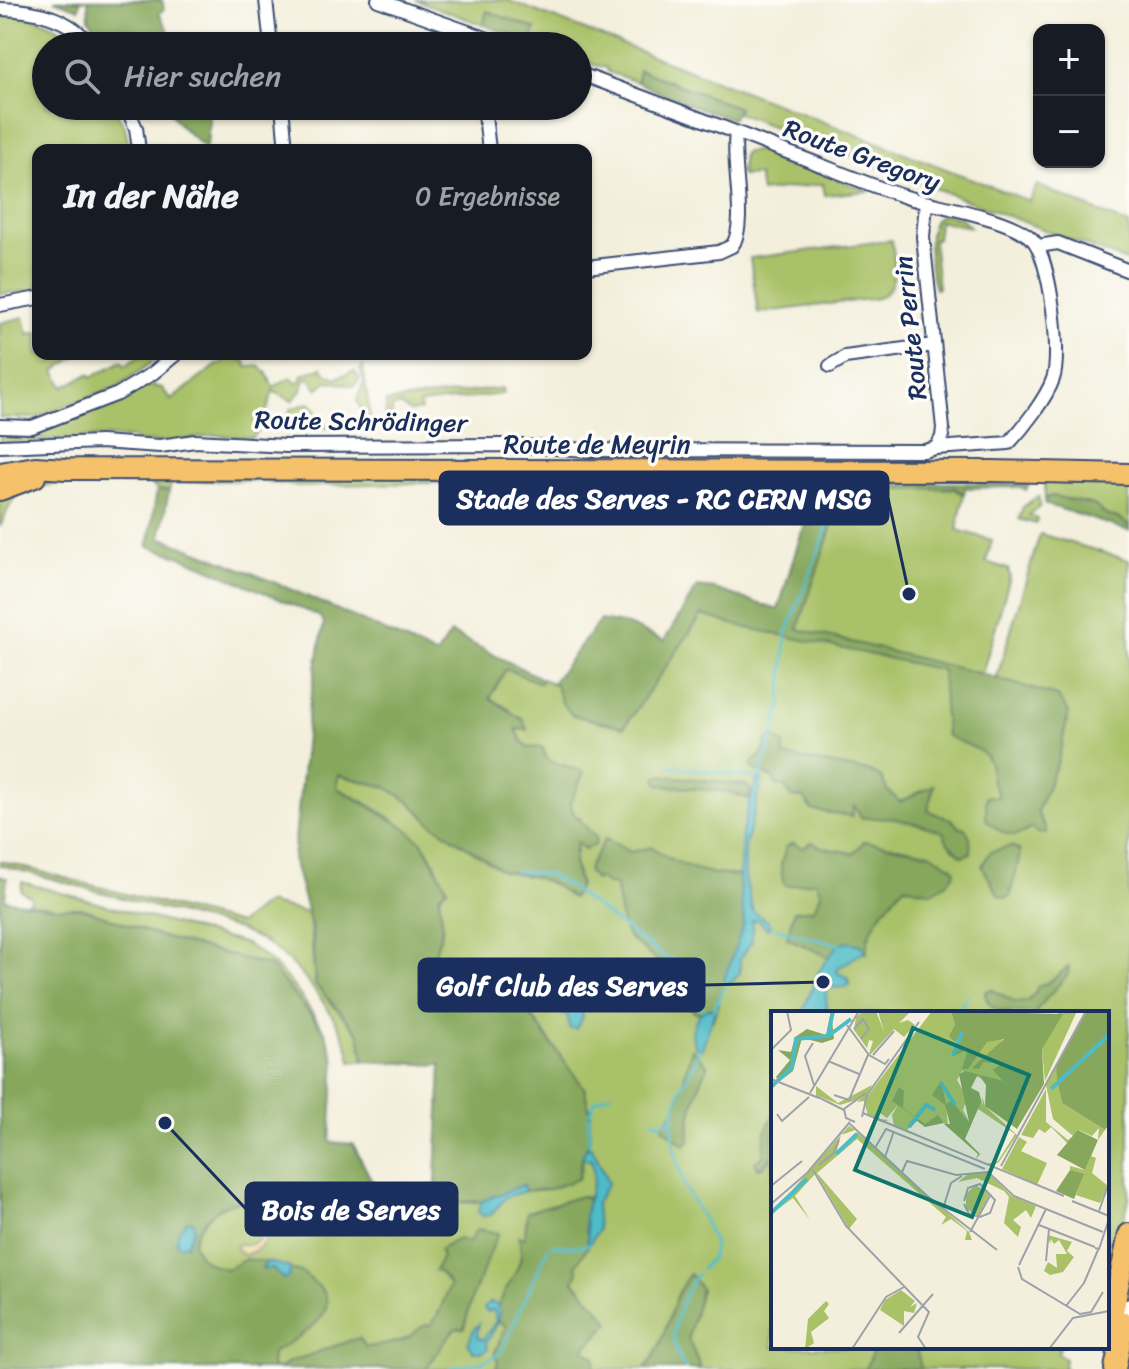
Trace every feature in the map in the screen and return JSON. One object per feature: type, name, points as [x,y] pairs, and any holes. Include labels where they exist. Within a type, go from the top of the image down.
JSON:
[{"type":"main road","name":"Route de Meyrin","points":[[0,473],[35,467],[1129,474]]},
{"type":"main road","name":"Route de Meyrin","points":[[0,490],[17,482],[66,469]]},
{"type":"main road","points":[[1109,1331],[1128,1241]]},
{"type":"main road","points":[[1115,1369],[1128,1304]]},
{"type":"main road","points":[[1101,1369],[1106,1349]]},
{"type":"street","points":[[266,0],[269,32]]},
{"type":"street","points":[[378,0],[456,32]]},
{"type":"street","points":[[0,9],[33,11],[81,32]]},
{"type":"street","name":"Route Gregory","points":[[592,78],[926,203],[1019,229],[1038,246],[1058,243],[1129,271]]},
{"type":"street","points":[[132,120],[138,144]]},
{"type":"street","points":[[283,120],[285,144]]},
{"type":"street","points":[[486,120],[488,144]]},
{"type":"street","points":[[592,266],[719,252],[732,246],[739,231],[733,153],[736,133]]},
{"type":"street","name":"Route Perrin","points":[[926,203],[923,237],[943,428],[941,441],[936,448]]},
{"type":"street","name":"Route Schrödinger","points":[[0,446],[100,442],[160,446],[206,441],[286,446],[505,445],[589,450],[924,451],[1009,443],[1049,389],[1055,372],[1056,332],[1038,246]]},
{"type":"street","points":[[0,305],[32,299]]},
{"type":"street","points":[[830,366],[845,357],[934,345]]},
{"type":"street","points":[[0,426],[32,427],[118,394],[169,360]]},
{"type":"green space","points":[[54,0],[80,0],[79,9]]},
{"type":"green space","points":[[88,0],[162,0],[164,9],[159,13],[169,32],[99,32],[89,19]]},
{"type":"green space","points":[[416,0],[507,0],[590,32],[534,32],[535,29],[488,12],[483,25]]},
{"type":"green space","points":[[487,11],[536,29],[535,32],[502,32],[483,25]]},
{"type":"green space","points":[[0,15],[23,16],[64,32],[32,32],[32,120],[121,120],[129,144],[32,144],[32,291],[0,294]]},
{"type":"green space","points":[[592,33],[1029,201],[1037,185],[1129,225],[1129,262],[737,113],[739,108],[640,70],[637,82],[608,72],[607,68],[592,64]]},
{"type":"green space","points":[[639,70],[739,108],[732,119],[676,100],[637,82]]},
{"type":"green space","points":[[176,120],[209,120],[206,144],[201,144]]},
{"type":"green space","points":[[757,150],[869,191],[825,195],[823,184],[761,192],[758,175],[741,176],[743,153]]},
{"type":"green space","points":[[943,214],[961,218],[970,227],[939,221],[937,238],[933,240],[938,288],[935,289],[930,236],[936,219]]},
{"type":"green space","points":[[892,240],[893,281],[878,298],[758,313],[750,258]]},
{"type":"green space","points":[[24,317],[28,334],[32,333],[32,360],[71,360],[55,371],[64,387],[122,361],[125,366],[133,360],[155,360],[117,387],[35,418],[0,418],[0,323]]},
{"type":"green space","points":[[224,360],[242,360],[247,367],[259,366],[266,372],[273,387],[291,377],[296,383],[302,379],[301,375],[322,367],[325,373],[336,378],[354,371],[360,379],[354,386],[327,381],[317,389],[310,378],[305,379],[302,390],[292,401],[273,391],[263,423],[290,425],[287,418],[291,409],[309,403],[316,409],[315,424],[335,428],[262,427],[252,438],[214,435],[168,443],[99,437],[0,443],[0,432],[25,433],[52,427],[147,385],[162,388],[171,400]]},
{"type":"green space","points":[[363,366],[371,422],[379,428],[362,428],[363,413],[357,401],[364,381],[360,370]]},
{"type":"green space","points":[[502,388],[503,394],[419,404],[421,410],[410,412],[400,405],[392,408],[392,427],[385,428],[386,402]]},
{"type":"green space","points":[[60,476],[846,477],[842,487],[847,492],[853,489],[953,488],[964,494],[957,530],[992,540],[986,562],[1008,569],[1010,577],[982,674],[996,680],[1040,534],[1129,560],[1129,1198],[1109,1290],[1109,1011],[771,1011],[771,1349],[1059,1349],[1058,1353],[1065,1359],[1064,1368],[1067,1369],[332,1369],[287,1363],[279,1369],[271,1367],[271,1353],[214,1277],[172,1240],[216,1182],[381,1199],[474,1203],[581,1172],[590,1112],[584,1088],[529,1012],[517,1011],[509,1005],[503,993],[468,969],[453,973],[439,970],[435,955],[443,925],[439,903],[447,888],[433,859],[403,827],[337,788],[337,775],[386,787],[411,803],[431,823],[503,871],[553,884],[572,898],[580,884],[574,863],[581,819],[574,814],[542,747],[529,748],[521,740],[509,709],[489,698],[506,668],[540,682],[542,679],[552,683],[622,716],[701,606],[789,627],[839,497],[818,499],[823,484],[661,482],[565,485],[539,490],[526,484],[467,482],[309,487],[224,481],[172,482],[169,491],[157,490],[150,482],[82,482],[45,485],[19,495],[0,527],[0,495],[17,486]]},
{"type":"green space","points":[[1045,481],[1129,485],[1129,527],[1121,519],[1106,515],[1097,508],[1045,498]]},
{"type":"green space","points":[[844,482],[1029,485],[1026,490],[1019,487],[965,488],[964,494],[953,488],[853,489],[847,492],[842,487]]},
{"type":"green space","points":[[157,490],[169,491],[160,537],[300,593],[436,655],[451,633],[542,679],[540,683],[506,669],[490,698],[523,720],[527,730],[516,729],[529,748],[542,747],[547,760],[584,772],[570,803],[574,814],[596,838],[595,845],[584,849],[577,842],[574,868],[578,889],[572,898],[553,884],[503,871],[431,823],[411,803],[386,787],[338,775],[337,788],[404,827],[422,842],[447,888],[440,894],[442,926],[435,958],[439,970],[482,973],[494,981],[509,1003],[528,1012],[584,1088],[590,1112],[590,1139],[578,1179],[550,1189],[525,1191],[523,1185],[482,1201],[441,1203],[411,1211],[374,1208],[346,1217],[320,1207],[308,1206],[283,1213],[246,1202],[229,1204],[213,1213],[193,1242],[206,1260],[227,1269],[246,1259],[267,1262],[262,1268],[271,1268],[288,1277],[290,1269],[303,1273],[325,1294],[327,1305],[315,1324],[272,1353],[271,1367],[277,1369],[0,1369],[0,876],[7,878],[5,900],[55,908],[81,908],[165,938],[270,966],[325,1032],[335,1060],[330,1142],[353,1144],[381,1199],[435,1201],[441,1065],[364,1061],[359,1034],[315,984],[312,929],[293,859],[309,707],[324,622],[319,616],[184,558],[148,546]]},
{"type":"green space","points":[[839,496],[798,629],[982,674],[1057,696],[1069,712],[1058,761],[1037,812],[1046,833],[1038,833],[1031,828],[1019,834],[1008,834],[986,820],[986,796],[998,797],[990,764],[977,749],[946,735],[942,670],[739,626],[702,615],[624,727],[572,715],[562,703],[552,683],[600,620],[628,625],[664,641],[697,587],[715,589],[778,610],[801,534],[818,499]]},
{"type":"green space","points":[[1038,496],[1040,506],[1029,515],[1038,519],[1036,524],[1019,519],[1023,507]]},
{"type":"green space","points":[[1052,496],[1094,505],[1106,515],[1121,519],[1129,531],[1045,504],[1045,498]]},
{"type":"green space","points":[[773,736],[784,744],[784,756],[868,771],[882,778],[887,790],[900,802],[934,785],[928,811],[965,828],[970,837],[971,853],[962,856],[948,843],[943,832],[891,818],[862,818],[854,806],[852,816],[812,810],[804,798],[792,797],[784,786],[777,785],[772,778],[752,768],[751,764],[763,753],[768,738]]},
{"type":"green space","points":[[659,775],[746,785],[751,790],[749,799],[728,792],[659,785],[656,778]]},
{"type":"green space","points":[[605,839],[631,852],[652,847],[682,864],[705,872],[740,875],[744,923],[713,1020],[711,1016],[695,1013],[684,1000],[675,996],[660,964],[629,938],[623,927],[615,885],[599,878],[595,880],[588,872]]},
{"type":"green space","points":[[864,841],[930,853],[954,868],[955,872],[947,883],[932,892],[904,886],[873,926],[867,953],[855,943],[842,944],[829,957],[787,938],[794,911],[814,909],[821,894],[816,881],[788,886],[783,882],[781,865],[786,847],[793,843],[803,848],[812,842],[853,854]]},
{"type":"green space","points":[[1011,846],[1019,850],[1020,855],[1010,896],[1006,898],[999,896],[982,866],[990,852]]},
{"type":"green space","points":[[0,861],[239,924],[266,903],[309,913],[315,984],[359,1034],[364,1061],[351,1061],[340,1030],[320,998],[282,955],[262,941],[237,929],[0,865]]},
{"type":"green space","points":[[22,882],[246,944],[281,972],[325,1032],[270,966],[165,938],[82,908],[24,903],[30,902],[31,897],[21,891]]},
{"type":"green space","points":[[1069,966],[1068,974],[1036,1011],[1002,1011],[991,1005],[985,992],[991,989],[1015,1002],[1026,1002],[1038,986],[1049,982]]},
{"type":"green space","points":[[692,1049],[708,1066],[694,1102],[690,1140],[684,1145],[663,1128],[663,1123],[678,1100]]},
{"type":"green space","points":[[771,1120],[771,1157],[758,1168],[755,1162],[763,1156],[766,1131]]},
{"type":"green space","points":[[581,1196],[588,1198],[585,1223],[589,1245],[576,1265],[578,1272],[574,1281],[610,1322],[584,1349],[595,1358],[594,1369],[496,1369],[498,1361],[495,1352],[506,1326],[498,1321],[499,1304],[519,1263],[521,1246],[518,1236],[525,1238],[527,1212]]},
{"type":"green space","points":[[477,1229],[498,1233],[472,1298],[464,1328],[451,1333],[426,1369],[279,1369],[287,1363],[359,1338],[366,1347],[381,1345],[409,1337],[423,1326],[432,1324],[450,1285],[435,1271],[442,1256],[439,1250],[458,1239],[469,1242]]},
{"type":"green space","points":[[690,1274],[701,1289],[688,1339],[701,1369],[644,1369],[658,1347],[682,1285]]},
{"type":"green space","points":[[873,1349],[916,1349],[921,1369],[866,1369]]},
{"type":"sand","points":[[267,1237],[264,1243],[250,1253],[243,1255],[236,1249],[237,1244],[252,1244]]},
{"type":"water","points":[[756,778],[762,779],[745,846],[745,877],[753,912],[767,920],[770,926],[767,929],[759,920],[752,920],[752,941],[740,959],[740,973],[730,984],[724,980],[744,923],[739,879],[742,834]]},
{"type":"water","points":[[847,942],[862,945],[865,951],[837,969],[850,984],[826,991],[827,1011],[803,1011],[819,971],[838,945]]},
{"type":"water","points":[[533,962],[581,1007],[583,1017],[576,1029],[569,1028],[568,1016],[555,1009],[544,996],[529,966]]},
{"type":"water","points":[[712,1008],[714,1013],[702,1049],[696,1048],[694,1024],[701,1013]]},
{"type":"water","points":[[589,1145],[608,1183],[596,1203],[598,1230],[589,1245],[585,1216],[594,1174],[591,1160],[582,1156]]},
{"type":"water","points":[[523,1185],[525,1191],[506,1197],[491,1215],[483,1216],[478,1212],[482,1201]]},
{"type":"water","points":[[187,1221],[193,1221],[194,1229],[187,1244],[180,1246],[176,1243],[179,1231]]},
{"type":"water","points":[[269,1262],[289,1267],[288,1278],[283,1279],[272,1268],[263,1270]]},
{"type":"water","points":[[490,1302],[498,1305],[498,1321],[486,1342],[488,1349],[474,1352],[468,1344],[474,1329],[479,1324],[477,1336],[482,1340],[496,1321],[494,1310],[487,1312],[484,1308]]},
{"type":"waterway","points":[[670,766],[760,778],[781,707],[786,635],[846,480]]},
{"type":"waterway","points":[[516,871],[549,875],[564,883],[658,953],[675,961],[682,990],[704,1009]]},
{"type":"waterway","points":[[774,928],[840,945]]},
{"type":"waterway","points":[[714,1010],[726,982]]},
{"type":"waterway","points":[[958,1011],[968,995]]},
{"type":"waterway","points":[[699,1048],[697,1059],[681,1087],[672,1118],[674,1148],[685,1187],[714,1244],[712,1257],[702,1269]]},
{"type":"waterway","points":[[590,1112],[595,1101],[610,1094]]},
{"type":"waterway","points":[[589,1116],[589,1145]]},
{"type":"waterway","points":[[653,1121],[663,1123],[672,1118]]},
{"type":"waterway","points":[[551,1245],[579,1247],[589,1244]]},
{"type":"waterway","points":[[536,1274],[548,1249]]},
{"type":"waterway","points":[[686,1369],[677,1351],[674,1332],[688,1288],[697,1274]]},
{"type":"waterway","points":[[450,1368],[483,1362],[501,1353],[535,1276]]},
{"type":"place","name":"Stade des Serves - RC CERN MSG","points":[[909,594]]},
{"type":"place","name":"Golf Club des Serves","points":[[823,982]]},
{"type":"place","name":"Bois de Serves","points":[[165,1123]]}]
